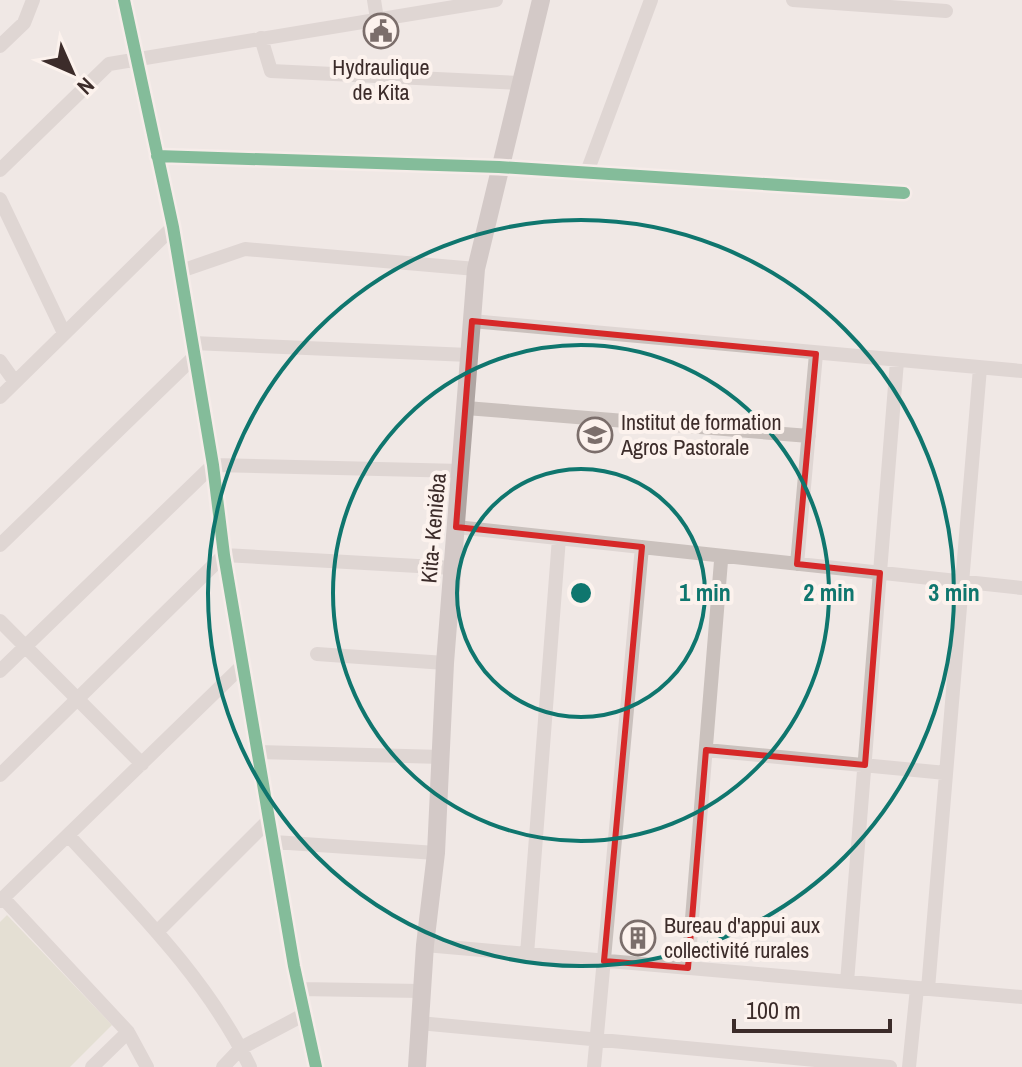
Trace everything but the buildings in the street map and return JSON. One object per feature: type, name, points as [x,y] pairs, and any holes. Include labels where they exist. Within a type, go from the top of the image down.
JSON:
[{"type":"main road","name":"Kita- Keniéba","points":[[417,1067],[425,945],[436,853],[445,663],[476,269],[541,0]]},
{"type":"street","points":[[0,46],[24,23],[33,0]]},
{"type":"street","points":[[124,0],[181,271],[213,465],[224,555],[299,989],[316,1067]]},
{"type":"street","points":[[374,0],[377,19]]},
{"type":"street","points":[[0,170],[109,64],[496,0]]},
{"type":"street","points":[[587,172],[651,0]]},
{"type":"street","points":[[793,0],[892,4],[946,11]]},
{"type":"street","points":[[261,38],[271,71],[520,83]]},
{"type":"street","points":[[157,156],[499,167],[904,193]]},
{"type":"street","points":[[0,199],[64,333]]},
{"type":"street","points":[[0,397],[173,227]]},
{"type":"street","points":[[181,271],[245,249],[476,269]]},
{"type":"street","points":[[472,321],[1022,371]]},
{"type":"street","points":[[0,545],[194,349],[469,355]]},
{"type":"street","points":[[797,564],[816,354]]},
{"type":"street","points":[[0,361],[15,382]]},
{"type":"street","points":[[847,982],[897,361]]},
{"type":"street","points":[[909,1067],[922,988],[946,773],[980,368]]},
{"type":"street","points":[[466,408],[809,436]]},
{"type":"street","points":[[0,671],[213,465],[462,471]]},
{"type":"street","points":[[456,527],[1022,588]]},
{"type":"street","points":[[527,954],[559,538]]},
{"type":"street","points":[[594,1067],[642,547]]},
{"type":"street","points":[[0,775],[224,555],[453,568]]},
{"type":"street","points":[[688,968],[721,561]]},
{"type":"street","points":[[0,621],[142,764]]},
{"type":"street","points":[[317,654],[445,663]]},
{"type":"street","points":[[147,1067],[128,1032],[2,899],[243,665]]},
{"type":"street","points":[[706,750],[946,773]]},
{"type":"street","points":[[258,752],[442,757]]},
{"type":"street","points":[[157,932],[270,819]]},
{"type":"street","points":[[68,835],[157,932],[205,990],[250,1067]]},
{"type":"street","points":[[274,842],[436,853]]},
{"type":"street","points":[[425,945],[1022,997]]},
{"type":"street","points":[[299,989],[421,991]]},
{"type":"street","points":[[223,1067],[241,1048],[305,1014]]},
{"type":"street","points":[[419,1023],[890,1067]]},
{"type":"street","points":[[92,1067],[128,1032]]},
{"type":"highlighted area","points":[[472,321],[816,354],[797,564],[880,573],[865,765],[706,750],[688,968],[604,961],[642,547],[456,527]]},
{"type":"green space","points":[[7,915],[112,1025],[70,1067],[0,1067],[0,922]]},
{"type":"cycle path","points":[[124,0],[173,227],[213,465],[224,555],[294,966],[316,1067]]},
{"type":"cycle path","points":[[157,156],[499,167],[904,193]]},
{"type":"place","name":"Hydraulique de Kita","points":[[381,31]]},
{"type":"place","name":"Institut de formation Agros Pastorale","points":[[595,435]]},
{"type":"place","name":"Bureau d'appui aux collectivité rurales","points":[[638,938]]}]
